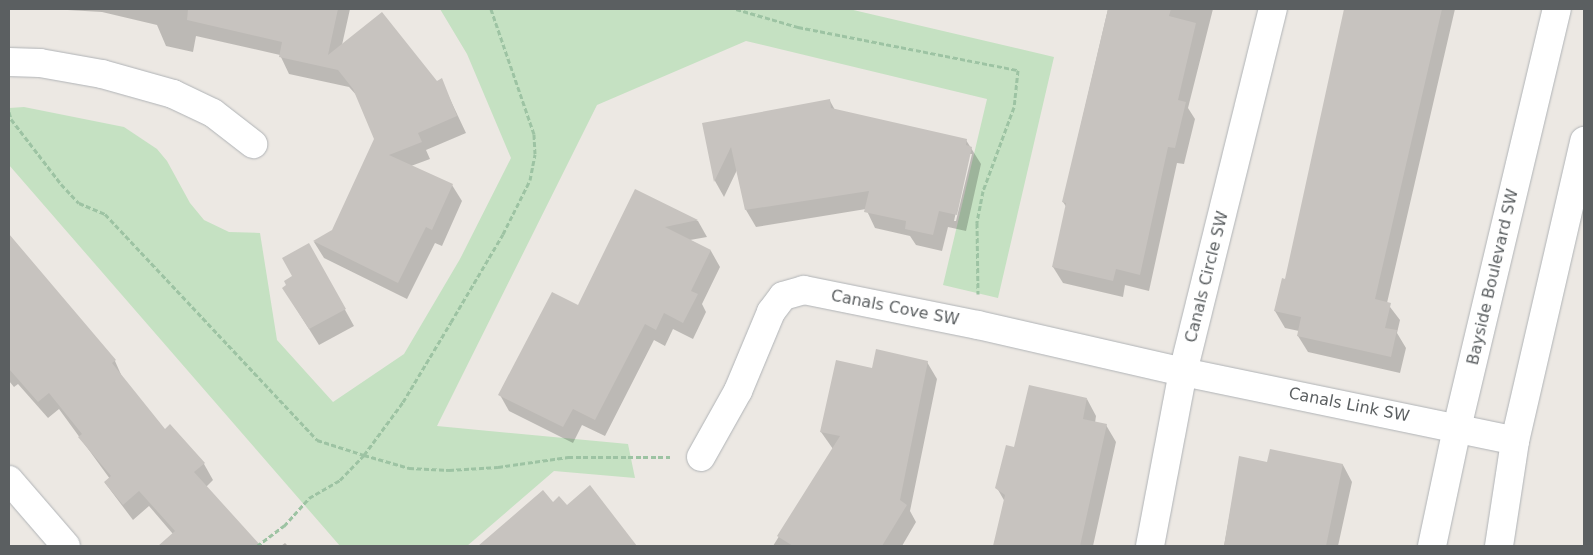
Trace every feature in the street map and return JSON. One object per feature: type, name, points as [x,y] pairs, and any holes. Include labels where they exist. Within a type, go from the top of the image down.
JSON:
[{"type":"street","name":"Canals Circle SW","points":[[1150,546],[1183,372],[1273,9]]},
{"type":"street","name":"Bayside Boulevard SW","points":[[1432,546],[1457,428],[1557,9]]},
{"type":"street","points":[[9,62],[40,63],[102,74],[173,94],[213,113],[253,144]]},
{"type":"street","points":[[1499,546],[1515,441],[1584,141]]},
{"type":"street","name":"Canals Cove SW","points":[[701,457],[738,391],[771,312],[783,296],[804,290],[978,324],[1183,372]]},
{"type":"street","name":"Canals Link SW","points":[[1183,372],[1515,441]]},
{"type":"street","points":[[9,480],[66,546]]},
{"type":"path","points":[[257,546],[284,526],[309,498],[340,480],[364,455],[403,402],[503,234],[530,180],[535,154],[534,134],[491,9]]},
{"type":"path","points":[[736,9],[798,27],[1018,70],[1014,107],[983,191],[976,223],[978,324]]},
{"type":"path","points":[[9,112],[10,120],[79,203],[105,214],[317,440],[409,468],[449,470],[568,457],[701,457]]},
{"type":"green space","points":[[440,9],[849,9],[1054,57],[998,298],[943,285],[987,99],[746,41],[597,105],[437,426],[628,444],[635,478],[554,471],[467,546],[340,546],[9,165],[9,108],[24,107],[124,127],[157,149],[167,161],[190,203],[204,220],[229,232],[260,233],[277,340],[333,402],[404,354],[460,259],[511,158],[467,54]]},
{"type":"building","points":[[188,9],[338,9],[328,55],[382,12],[437,81],[442,78],[457,116],[418,133],[422,142],[389,155],[453,184],[432,230],[426,227],[398,283],[313,241],[332,230],[374,139],[353,89],[338,70],[279,57],[282,42],[187,20]]},
{"type":"building","points":[[1108,9],[1171,9],[1169,16],[1196,23],[1178,100],[1186,102],[1175,148],[1168,147],[1140,275],[1116,269],[1113,281],[1052,267],[1066,203],[1062,202]]},
{"type":"building","points":[[1344,9],[1442,9],[1375,299],[1391,303],[1385,328],[1397,330],[1391,357],[1297,336],[1301,317],[1274,311],[1282,278],[1285,279]]},
{"type":"building","points":[[830,99],[831,108],[967,139],[966,145],[972,147],[957,215],[939,211],[933,235],[905,229],[906,221],[864,212],[869,191],[745,210],[731,147],[714,182],[702,123]]},
{"type":"building","points":[[635,189],[698,220],[665,227],[711,250],[691,291],[698,294],[683,323],[664,313],[656,330],[645,324],[595,420],[573,409],[563,427],[498,395],[552,292],[578,305]]},
{"type":"building","points":[[9,234],[116,360],[112,363],[165,429],[170,424],[205,463],[194,472],[261,546],[158,546],[175,531],[139,491],[123,505],[104,482],[111,476],[78,437],[82,434],[49,393],[38,402],[9,369]]},
{"type":"building","points":[[309,243],[346,309],[309,329],[282,288],[286,285],[284,281],[292,276],[282,258]]},
{"type":"building","points":[[876,349],[928,361],[900,500],[907,505],[882,546],[793,546],[777,536],[840,436],[820,432],[836,360],[872,368]]},
{"type":"building","points":[[1029,385],[1087,398],[1083,419],[1107,424],[1080,546],[993,546],[1005,495],[995,488],[1006,445],[1014,447]]},
{"type":"building","points":[[1270,449],[1343,464],[1326,546],[1224,546],[1239,456],[1267,462]]},
{"type":"building","points":[[590,485],[637,546],[478,546],[543,490],[553,502],[559,496],[567,505]]}]
